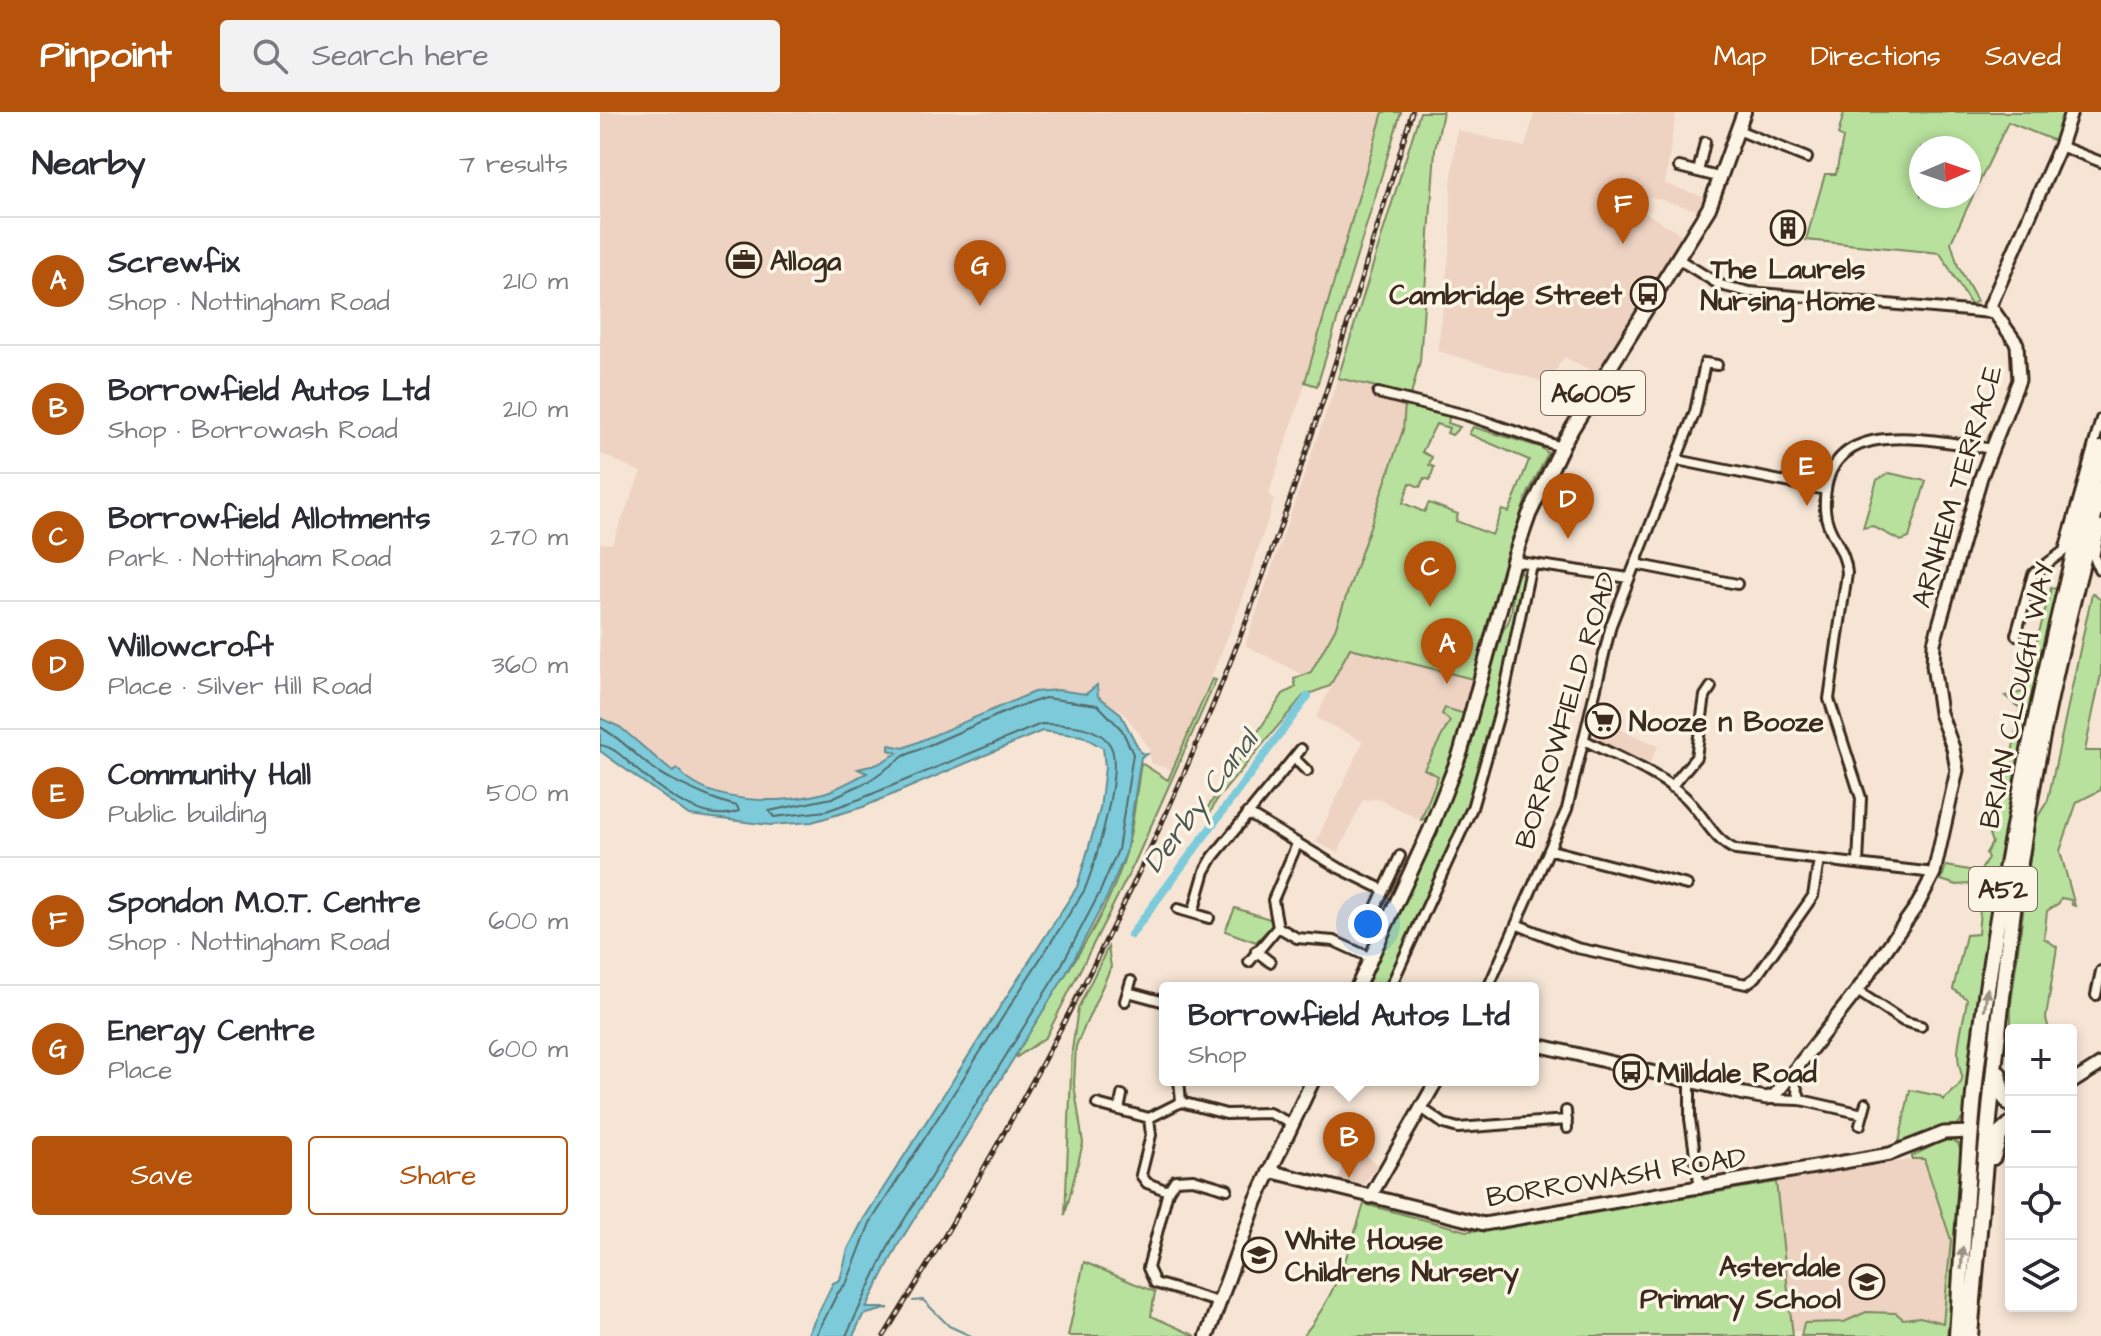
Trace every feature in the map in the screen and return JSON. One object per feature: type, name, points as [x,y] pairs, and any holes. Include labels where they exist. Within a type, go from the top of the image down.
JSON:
[{"type":"highway","name":"BRIAN CLOUGH WAY","points":[[1957,1336],[1971,1132],[1986,1001],[2016,808],[2053,631],[2101,449]]},
{"type":"highway","name":"BRIAN CLOUGH WAY","points":[[1970,1336],[1996,1045],[2010,927],[2037,766],[2066,628],[2101,490]]},
{"type":"highway","points":[[1996,1045],[2001,1091],[2005,1097]]},
{"type":"highway","points":[[1980,1237],[1996,1144],[2005,1132]]},
{"type":"main road","name":"A6005","points":[[1360,982],[1430,830],[1461,751],[1513,561],[1529,515],[1561,447],[1709,208],[1744,112]]},
{"type":"main road","points":[[1207,1336],[1269,1171],[1310,1086]]},
{"type":"street","points":[[1678,259],[1720,285],[1749,292],[1991,313],[1994,292],[2060,146],[2071,112]]},
{"type":"street","points":[[1738,130],[1807,158]]},
{"type":"street","points":[[1698,172],[1705,142]]},
{"type":"street","points":[[2060,146],[2101,162]]},
{"type":"street","points":[[1679,167],[1722,178]]},
{"type":"street","name":"ARNHEM TERRACE","points":[[1767,1098],[1780,1091],[1857,991],[1918,904],[1934,873],[1957,764],[1940,713],[1933,665],[1934,643],[1971,508],[2019,380],[2020,366],[2013,337],[1991,313]]},
{"type":"street","name":"BORROWFIELD ROAD","points":[[1491,982],[1567,809],[1611,625],[1695,412],[1705,363],[1717,365]]},
{"type":"street","points":[[1378,393],[1466,415],[1561,447]]},
{"type":"street","points":[[2016,635],[2033,574],[2045,562],[2064,551],[2101,419]]},
{"type":"street","points":[[1858,864],[1861,798],[1830,703],[1847,573],[1844,555],[1827,523],[1826,490],[1836,465],[1871,440],[1898,436],[1993,449]]},
{"type":"street","points":[[1677,460],[1826,490]]},
{"type":"street","points":[[2099,569],[2094,557],[2101,525]]},
{"type":"street","points":[[1513,561],[1629,578]]},
{"type":"street","points":[[1393,982],[1472,808],[1502,704],[1531,564]]},
{"type":"street","points":[[1635,564],[1737,584]]},
{"type":"street","points":[[1671,787],[1696,757],[1705,696],[1711,687]]},
{"type":"street","points":[[1584,740],[1671,787],[1690,802],[1730,848],[1934,873]]},
{"type":"street","points":[[1193,913],[1205,871],[1247,813],[1301,749]]},
{"type":"street","points":[[1295,759],[1307,771]]},
{"type":"street","points":[[1247,813],[1297,844],[1384,890]]},
{"type":"street","points":[[1297,844],[1273,900],[1278,927],[1297,938],[1334,941],[1371,958]]},
{"type":"street","points":[[1551,850],[1687,885]]},
{"type":"street","points":[[1377,905],[1400,856]]},
{"type":"street","points":[[1518,925],[1577,948],[1746,984],[1756,977],[1813,896],[1819,860]]},
{"type":"street","points":[[1178,909],[1209,918]]},
{"type":"street","points":[[1249,962],[1278,927]]},
{"type":"street","points":[[1256,951],[1270,962]]},
{"type":"street","points":[[2096,995],[2101,971]]},
{"type":"street","points":[[1131,981],[1126,996],[1159,1001]]},
{"type":"street","points":[[1857,991],[1903,1021],[1921,1026]]},
{"type":"street","points":[[1539,1045],[1767,1098],[1801,1100],[1863,1114]]},
{"type":"street","points":[[2077,1079],[2101,1064]]},
{"type":"street","points":[[1792,1076],[1801,1100]]},
{"type":"street","points":[[1690,1080],[1690,1119],[1700,1189]]},
{"type":"street","points":[[1180,1086],[1181,1102]]},
{"type":"street","points":[[1370,1197],[1433,1086]]},
{"type":"street","points":[[1119,1110],[1122,1095]]},
{"type":"street","points":[[1097,1104],[1149,1118],[1181,1102],[1226,1114],[1269,1113],[1292,1124]]},
{"type":"street","points":[[1860,1125],[1866,1103]]},
{"type":"street","points":[[1420,1107],[1444,1124],[1458,1128],[1567,1119]]},
{"type":"street","points":[[1149,1118],[1151,1135],[1141,1175],[1147,1183],[1168,1191]]},
{"type":"street","name":"BORROWASH ROAD","points":[[1269,1171],[1484,1224],[1890,1154],[1944,1133],[1971,1132]]},
{"type":"street","points":[[1218,1302],[1162,1287],[1149,1275],[1168,1191],[1175,1180],[1184,1177],[1227,1189]]},
{"type":"shaded area","points":[[600,112],[1383,112],[1323,330],[1269,493],[1274,500],[1238,612],[1172,770],[1150,763],[1149,747],[1122,711],[1098,697],[1099,686],[1086,694],[1068,691],[1025,695],[904,748],[889,750],[898,752],[878,764],[868,766],[863,770],[867,773],[829,791],[782,800],[724,795],[694,783],[683,772],[669,770],[616,724],[600,718],[600,543],[612,544],[641,472],[600,453]]},
{"type":"shaded area","points":[[1535,112],[1676,112],[1665,184],[1708,198],[1701,211],[1652,197],[1637,198],[1633,205],[1685,237],[1597,373],[1564,357],[1548,383],[1438,351],[1451,236],[1451,185],[1457,130],[1525,147]]},
{"type":"shaded area","points":[[1338,378],[1411,395],[1405,405],[1403,430],[1342,612],[1311,672],[1303,675],[1245,645]]},
{"type":"shaded area","points":[[1350,648],[1473,679],[1421,820],[1378,799],[1363,800],[1338,853],[1316,842],[1363,741],[1316,718]]},
{"type":"shaded area","points":[[1598,712],[1613,716],[1611,725],[1658,746],[1650,763],[1621,753],[1595,737]]},
{"type":"shaded area","points":[[1352,1143],[1377,1165],[1363,1185],[1338,1180]]},
{"type":"shaded area","name":"Asterdale Primary School","points":[[1923,1158],[1951,1240],[1942,1330],[1793,1331],[1776,1182]]},
{"type":"green space","points":[[1383,112],[1401,112],[1317,386],[1305,382]]},
{"type":"green space","points":[[1420,112],[1443,112],[1435,150],[1420,361],[1411,395],[1338,378]]},
{"type":"green space","points":[[1844,112],[2064,112],[2055,141],[2008,122],[1981,179],[1981,136],[1909,136],[1909,208],[1967,208],[1951,242],[1958,266],[1977,301],[1971,305],[1940,253],[1806,240],[1825,174],[1836,174],[1843,138],[1838,135]]},
{"type":"green space","points":[[1405,404],[1450,414],[1448,423],[1460,427],[1452,435],[1447,433],[1449,428],[1436,424],[1422,452],[1432,457],[1429,465],[1434,467],[1430,480],[1424,478],[1420,487],[1410,483],[1403,503],[1424,512],[1429,503],[1458,514],[1456,521],[1492,535],[1502,510],[1509,512],[1529,460],[1469,434],[1473,427],[1540,447],[1548,453],[1527,496],[1508,551],[1473,679],[1350,648],[1330,686],[1303,696],[1217,799],[1210,813],[1206,810],[1283,694],[1296,687],[1294,679],[1311,672],[1335,629],[1403,430]]},
{"type":"green space","points":[[1889,473],[1926,481],[1909,538],[1901,541],[1872,526],[1863,528],[1877,480]]},
{"type":"green space","points":[[1520,571],[1525,577],[1493,732],[1467,813],[1389,982],[1366,982],[1399,916],[1470,743],[1503,630],[1510,616]]},
{"type":"green space","points":[[2051,588],[2060,589],[2030,701],[2033,703],[2001,851],[2005,856],[1996,884],[2000,887],[1967,1114],[1956,1126],[1927,1134],[1905,1147],[1899,1142],[1910,1090],[1939,1096],[1943,1100],[1962,1081],[1958,1052],[1967,999],[1953,989],[1966,935],[1978,934],[1980,910],[1970,884],[1957,885],[1941,880],[1946,866],[1980,872],[1988,858],[1986,853],[1992,843],[1989,834],[2009,771],[2020,708],[2005,696],[2023,692]]},
{"type":"green space","points":[[2092,593],[2101,600],[2101,674],[2085,751],[2101,751],[2101,790],[2077,802],[2060,851],[2075,906],[2071,900],[2061,898],[2047,911],[2044,938],[2057,947],[2048,1024],[2011,1024],[2011,1004],[2035,821],[2048,800]]},
{"type":"green space","points":[[1212,679],[1216,680],[1134,864],[1046,1037],[1017,1057],[1016,1050],[1078,955],[1117,880],[1129,842],[1141,763],[1168,780]]},
{"type":"green space","points":[[1445,708],[1462,713],[1466,720],[1430,817],[1421,820],[1438,776],[1424,769],[1450,721],[1442,714]]},
{"type":"green space","points":[[1235,908],[1270,919],[1272,926],[1256,942],[1225,931]]},
{"type":"green space","points":[[1108,947],[1111,967],[1076,1046],[1074,1084],[1083,1143],[1065,1215],[1072,1050],[1078,1008]]},
{"type":"green space","points":[[1946,1139],[1958,1143],[1962,1180],[1947,1336],[1801,1336],[1804,1323],[1844,1322],[1866,1312],[1896,1313],[1903,1319],[1920,1317],[1943,1323],[1951,1240],[1924,1159],[1912,1159],[1912,1156]]},
{"type":"green space","points":[[1776,1182],[1793,1336],[1303,1336],[1332,1290],[1364,1204],[1467,1231],[1500,1229]]},
{"type":"green space","points":[[1084,1262],[1155,1292],[1151,1316],[1196,1336],[1068,1336]]},
{"type":"water","points":[[1097,685],[1098,696],[1120,713],[1141,753],[1147,754],[1141,757],[1126,853],[1107,897],[1066,974],[898,1245],[866,1308],[889,1308],[863,1315],[853,1336],[807,1336],[833,1283],[840,1280],[848,1249],[863,1220],[1077,887],[1100,809],[1105,767],[1103,748],[1082,736],[1042,731],[863,807],[812,822],[770,825],[689,815],[600,751],[600,718],[620,727],[673,772],[677,768],[705,789],[745,799],[788,799],[827,792],[867,773],[858,769],[878,764],[897,753],[889,750],[889,745],[904,748],[1034,692],[1058,690],[1086,694]]},
{"type":"waterway","name":"Derby Canal","points":[[1131,935],[1308,696]]},
{"type":"waterway","points":[[913,1301],[923,1300],[949,1326],[971,1336]]},
{"type":"railway","points":[[884,1336],[976,1182],[1063,1024],[1181,781],[1271,554],[1344,334],[1412,112]]},
{"type":"place","name":"The Laurels Nursing Home","points":[[1788,228]]},
{"type":"place","name":"Spondon M.O.T. Centre","points":[[1623,244]]},
{"type":"place","name":"Alloga","points":[[744,260]]},
{"type":"place","name":"Cambridge Street","points":[[1648,294]]},
{"type":"place","name":"Energy Centre","points":[[980,306]]},
{"type":"place","name":"Community Hall","points":[[1807,506]]},
{"type":"place","name":"Willowcroft","points":[[1568,539]]},
{"type":"place","name":"Borrowfield Allotments","points":[[1430,607]]},
{"type":"place","name":"Screwfix","points":[[1447,684]]},
{"type":"place","name":"Nooze n Booze","points":[[1603,721]]},
{"type":"place","name":"Milldale Road","points":[[1631,1072]]},
{"type":"place","name":"Borrowfield Autos Ltd","points":[[1349,1178]]},
{"type":"place","name":"White House Childrens Nursery","points":[[1259,1255]]},
{"type":"place","name":"Asterdale Primary School","points":[[1867,1282]]}]
